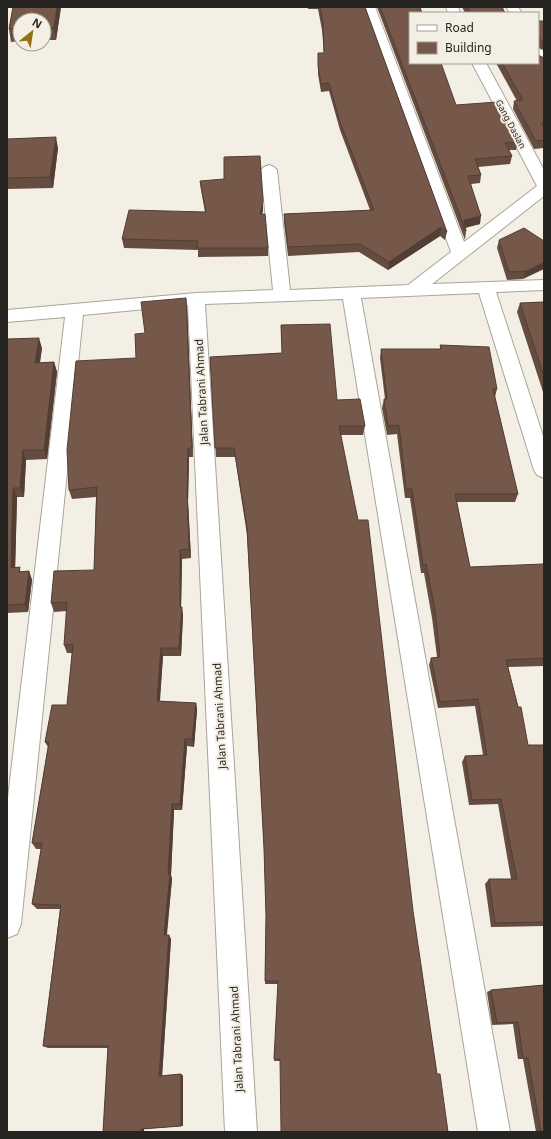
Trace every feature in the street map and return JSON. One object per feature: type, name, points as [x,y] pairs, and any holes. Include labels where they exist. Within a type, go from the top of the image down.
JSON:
[{"type":"street","points":[[369,7],[460,254]]},
{"type":"street","name":"Gang Daslan","points":[[480,64],[544,184]]},
{"type":"street","points":[[269,170],[282,295]]},
{"type":"street","points":[[413,290],[544,188]]},
{"type":"street","points":[[7,316],[196,299],[544,285]]},
{"type":"street","points":[[486,288],[544,470]]},
{"type":"street","points":[[351,292],[494,1132]]},
{"type":"street","name":"Jalan Tabrani Ahmad","points":[[196,299],[241,1132]]},
{"type":"street","points":[[7,924],[75,310]]},
{"type":"building","points":[[13,7],[57,7],[54,28],[52,28],[52,12],[12,12]]},
{"type":"building","points":[[320,7],[365,7],[447,232],[441,227],[389,262],[360,244],[288,247],[284,214],[374,210],[340,122],[329,83],[321,84],[318,66],[318,53],[324,53],[323,23]]},
{"type":"building","points":[[380,7],[420,7],[422,12],[409,12],[409,64],[441,64],[456,105],[497,102],[518,142],[505,143],[512,156],[475,159],[481,175],[468,176],[481,216],[464,220],[466,231]]},
{"type":"building","points":[[467,7],[502,7],[504,12],[470,12]]},
{"type":"building","points":[[12,12],[12,29],[9,29]]},
{"type":"building","points":[[539,21],[544,21],[544,42],[539,39]]},
{"type":"building","points":[[539,56],[544,58],[544,122],[541,123],[544,128],[544,140],[536,141],[514,101],[523,100],[503,64],[539,64]]},
{"type":"building","points":[[56,137],[50,177],[7,178],[7,139]]},
{"type":"building","points":[[260,156],[263,201],[260,214],[265,214],[268,248],[197,248],[198,241],[122,239],[129,210],[206,212],[200,181],[224,179],[224,157]]},
{"type":"building","points":[[524,228],[544,241],[544,262],[526,271],[509,272],[499,240]]},
{"type":"building","points":[[186,298],[192,448],[188,448],[187,492],[189,549],[180,550],[180,607],[182,607],[179,648],[161,648],[157,701],[196,703],[192,739],[185,739],[180,804],[172,804],[168,874],[170,874],[164,935],[169,935],[159,1076],[181,1074],[181,1126],[141,1129],[141,1132],[103,1132],[108,1046],[43,1046],[61,905],[32,904],[42,843],[32,843],[49,742],[45,742],[52,705],[67,705],[73,644],[64,645],[67,602],[51,603],[54,571],[94,570],[97,487],[69,490],[67,450],[76,361],[136,358],[135,334],[145,333],[141,302]]},
{"type":"building","points":[[544,302],[544,377],[520,303]]},
{"type":"building","points":[[330,324],[337,400],[360,399],[365,426],[339,426],[358,520],[368,520],[413,911],[437,1074],[440,1074],[448,1132],[281,1132],[280,1059],[274,1059],[278,981],[265,981],[266,916],[264,848],[247,527],[234,448],[215,448],[210,357],[282,353],[281,325]]},
{"type":"building","points":[[39,338],[35,363],[54,362],[44,450],[23,450],[20,488],[13,488],[11,568],[20,567],[19,572],[29,571],[25,604],[7,605],[7,339]]},
{"type":"building","points":[[440,345],[489,347],[497,389],[493,389],[518,494],[455,494],[470,567],[543,564],[544,568],[544,658],[506,660],[518,707],[521,707],[528,745],[544,745],[544,922],[495,923],[489,879],[517,879],[501,799],[472,800],[465,756],[487,755],[478,699],[440,702],[431,658],[440,657],[435,610],[426,564],[423,565],[412,489],[406,489],[399,425],[388,426],[384,399],[387,399],[381,349],[441,349]]},
{"type":"building","points":[[544,985],[544,1132],[541,1132],[528,1058],[523,1058],[518,1022],[497,1023],[491,990]]}]
